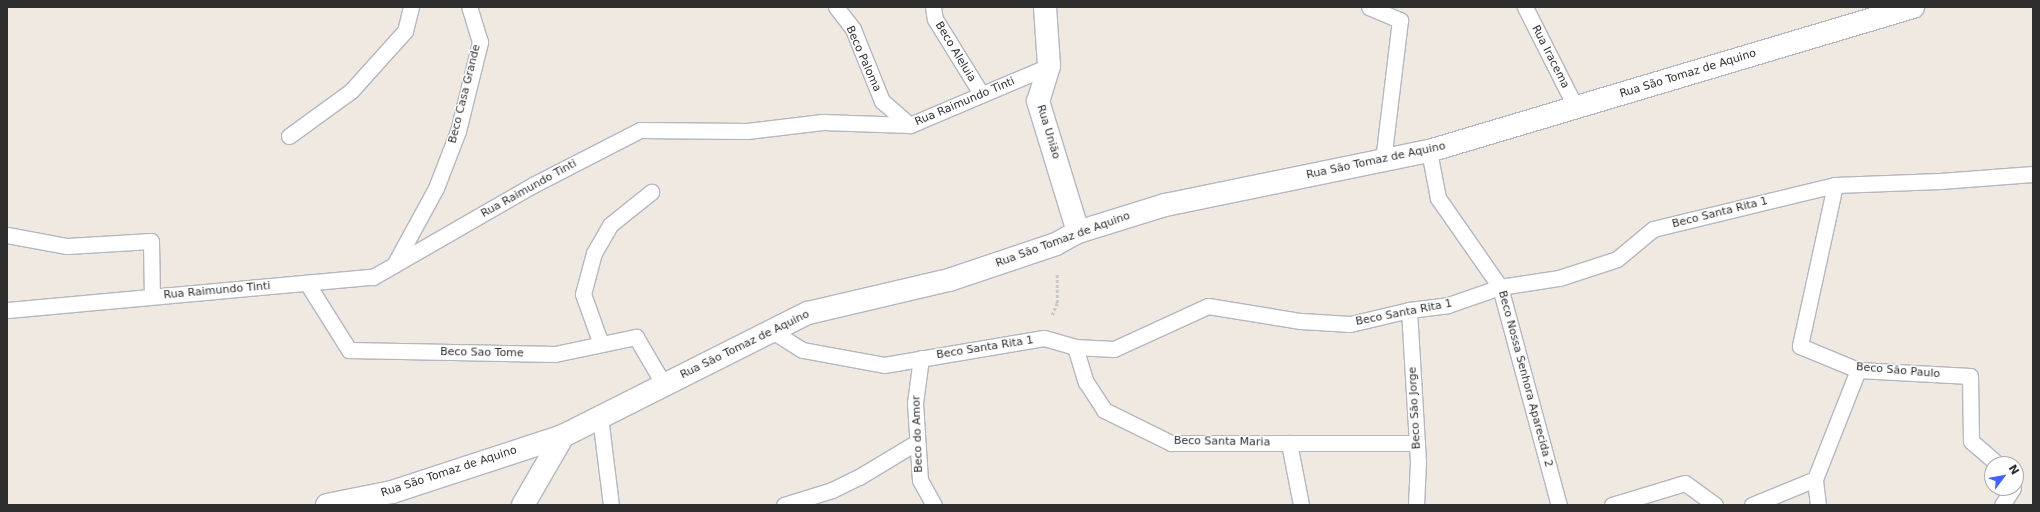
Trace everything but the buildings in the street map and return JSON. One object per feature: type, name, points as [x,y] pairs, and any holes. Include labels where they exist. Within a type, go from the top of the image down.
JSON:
[{"type":"street","name":"Rua União","points":[[1045,7],[1049,66],[1038,101],[1078,232]]},
{"type":"street","name":"Rua São Tomaz de Aquino","points":[[327,505],[392,492],[563,436],[808,313],[950,280],[1056,244],[1078,232],[1165,205],[1429,151],[1913,7]]},
{"type":"street","points":[[523,505],[563,436]]},
{"type":"lane","points":[[289,136],[351,91],[405,31],[412,7]]},
{"type":"lane","name":"Beco Casa Grande","points":[[394,265],[436,188],[458,131],[480,42],[468,7]]},
{"type":"lane","name":"Beco Paloma","points":[[836,7],[853,29],[882,101],[910,125]]},
{"type":"lane","name":"Beco Aleluia","points":[[933,7],[935,19],[982,95]]},
{"type":"lane","points":[[1369,7],[1400,20],[1383,160]]},
{"type":"lane","name":"Rua Iracema","points":[[1525,7],[1576,108]]},
{"type":"lane","name":"Rua Raimundo Tinti","points":[[7,310],[373,277],[533,185],[640,130],[747,131],[822,122],[910,125],[1049,66]]},
{"type":"lane","name":"Beco Nossa Senhora Aparecida 2","points":[[1429,151],[1438,198],[1500,287],[1559,505]]},
{"type":"lane","name":"Beco Santa Rita 1","points":[[772,331],[803,350],[884,364],[1044,338],[1075,347],[1114,349],[1208,306],[1301,321],[1350,324],[1409,310],[1448,305],[1500,287],[1559,278],[1593,268],[1616,259],[1653,229],[1835,185],[1940,181],[2033,174]]},
{"type":"lane","name":"Beco São Paulo","points":[[1835,185],[1800,346],[1858,370],[1970,376],[1971,441],[1988,456]]},
{"type":"lane","points":[[601,344],[583,294],[594,253],[610,225],[651,192]]},
{"type":"lane","points":[[7,235],[67,246],[152,241],[152,296]]},
{"type":"lane","name":"Beco Sao Tome","points":[[307,283],[349,350],[555,354],[636,337],[664,385]]},
{"type":"lane","name":"Beco São Jorge","points":[[1409,310],[1417,443],[1416,505]]},
{"type":"lane","name":"Beco Santa Maria","points":[[1075,347],[1086,382],[1104,410],[1171,443],[1417,443]]},
{"type":"lane","name":"Beco do Amor","points":[[921,358],[915,403],[920,480],[934,505]]},
{"type":"lane","points":[[1818,505],[1815,478],[1858,370]]},
{"type":"lane","points":[[600,417],[611,505]]},
{"type":"lane","points":[[784,505],[832,490],[853,481],[917,442]]},
{"type":"lane","points":[[1289,443],[1301,505]]},
{"type":"lane","points":[[1752,505],[1815,478]]},
{"type":"lane","points":[[1612,505],[1685,483],[1715,505]]},
{"type":"lane","points":[[363,505],[392,492]]},
{"type":"lane","points":[[2002,505],[2008,496]]},
{"type":"path","points":[[1044,338],[1057,303],[1056,244]]}]
